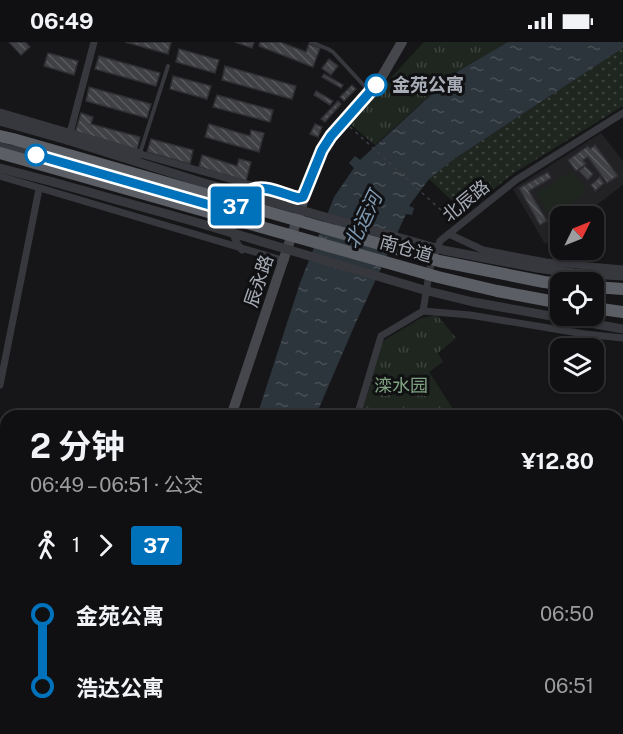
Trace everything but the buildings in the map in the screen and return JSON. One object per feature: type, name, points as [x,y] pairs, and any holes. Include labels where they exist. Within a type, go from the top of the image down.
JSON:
[{"type":"highway","name":"南仓道","points":[[0,136],[439,261],[550,283]]},
{"type":"highway","name":"南仓道","points":[[0,153],[28,159],[438,277],[550,301]]},
{"type":"highway","points":[[604,288],[623,289]]},
{"type":"highway","points":[[604,309],[621,311]]},
{"type":"main road","name":"辰永路","points":[[303,198],[321,154],[371,93],[404,42]]},
{"type":"main road","name":"辰永路","points":[[234,410],[315,165],[331,136],[371,93]]},
{"type":"street","points":[[68,137],[94,42]]},
{"type":"street","points":[[0,113],[204,183],[443,250],[537,268],[623,276]]},
{"type":"street","name":"北辰路","points":[[423,311],[430,268],[440,241],[516,180],[623,113]]},
{"type":"street","points":[[0,120],[140,154],[303,198]]},
{"type":"street","points":[[0,146],[234,212]]},
{"type":"street","points":[[132,215],[142,213],[155,190],[156,172],[150,157]]},
{"type":"street","points":[[0,168],[182,218],[424,290],[473,302],[623,329]]},
{"type":"street","points":[[0,176],[284,261]]},
{"type":"street","points":[[242,249],[231,227],[234,212],[239,201],[248,191],[262,188]]},
{"type":"street","points":[[0,385],[39,189]]},
{"type":"street","points":[[448,234],[483,250],[546,262],[623,269]]},
{"type":"street","points":[[359,410],[381,336],[423,311],[470,315],[623,338]]},
{"type":"lane","points":[[311,42],[333,52],[371,93]]},
{"type":"lane","points":[[140,154],[168,66]]},
{"type":"path","points":[[345,123],[458,226]]},
{"type":"shaded area","points":[[601,133],[623,161],[623,185],[595,206],[550,206],[550,240],[545,244],[513,189]]},
{"type":"green space","points":[[424,42],[508,42],[455,73],[375,145],[349,123]]},
{"type":"green space","points":[[623,48],[623,106],[514,173],[464,212],[429,179],[454,159]]},
{"type":"green space","points":[[572,171],[587,193],[567,206],[550,206],[550,214],[536,193]]},
{"type":"green space","name":"滦水园","points":[[437,315],[456,338],[438,353],[443,362],[429,372],[454,410],[363,410],[383,341],[421,318]]},
{"type":"water","name":"北运河","points":[[508,42],[623,42],[623,48],[454,159],[429,179],[409,206],[414,208],[412,215],[406,214],[318,410],[259,410],[300,283],[334,197],[354,168],[349,163],[355,156],[360,160],[455,73]]},
{"type":"bus line","name":"37","points":[[36,155],[234,212],[241,197],[253,189],[262,188],[298,198],[303,197],[318,157],[331,136],[376,85]]},
{"type":"place","name":"金苑公寓","points":[[376,85]]}]
